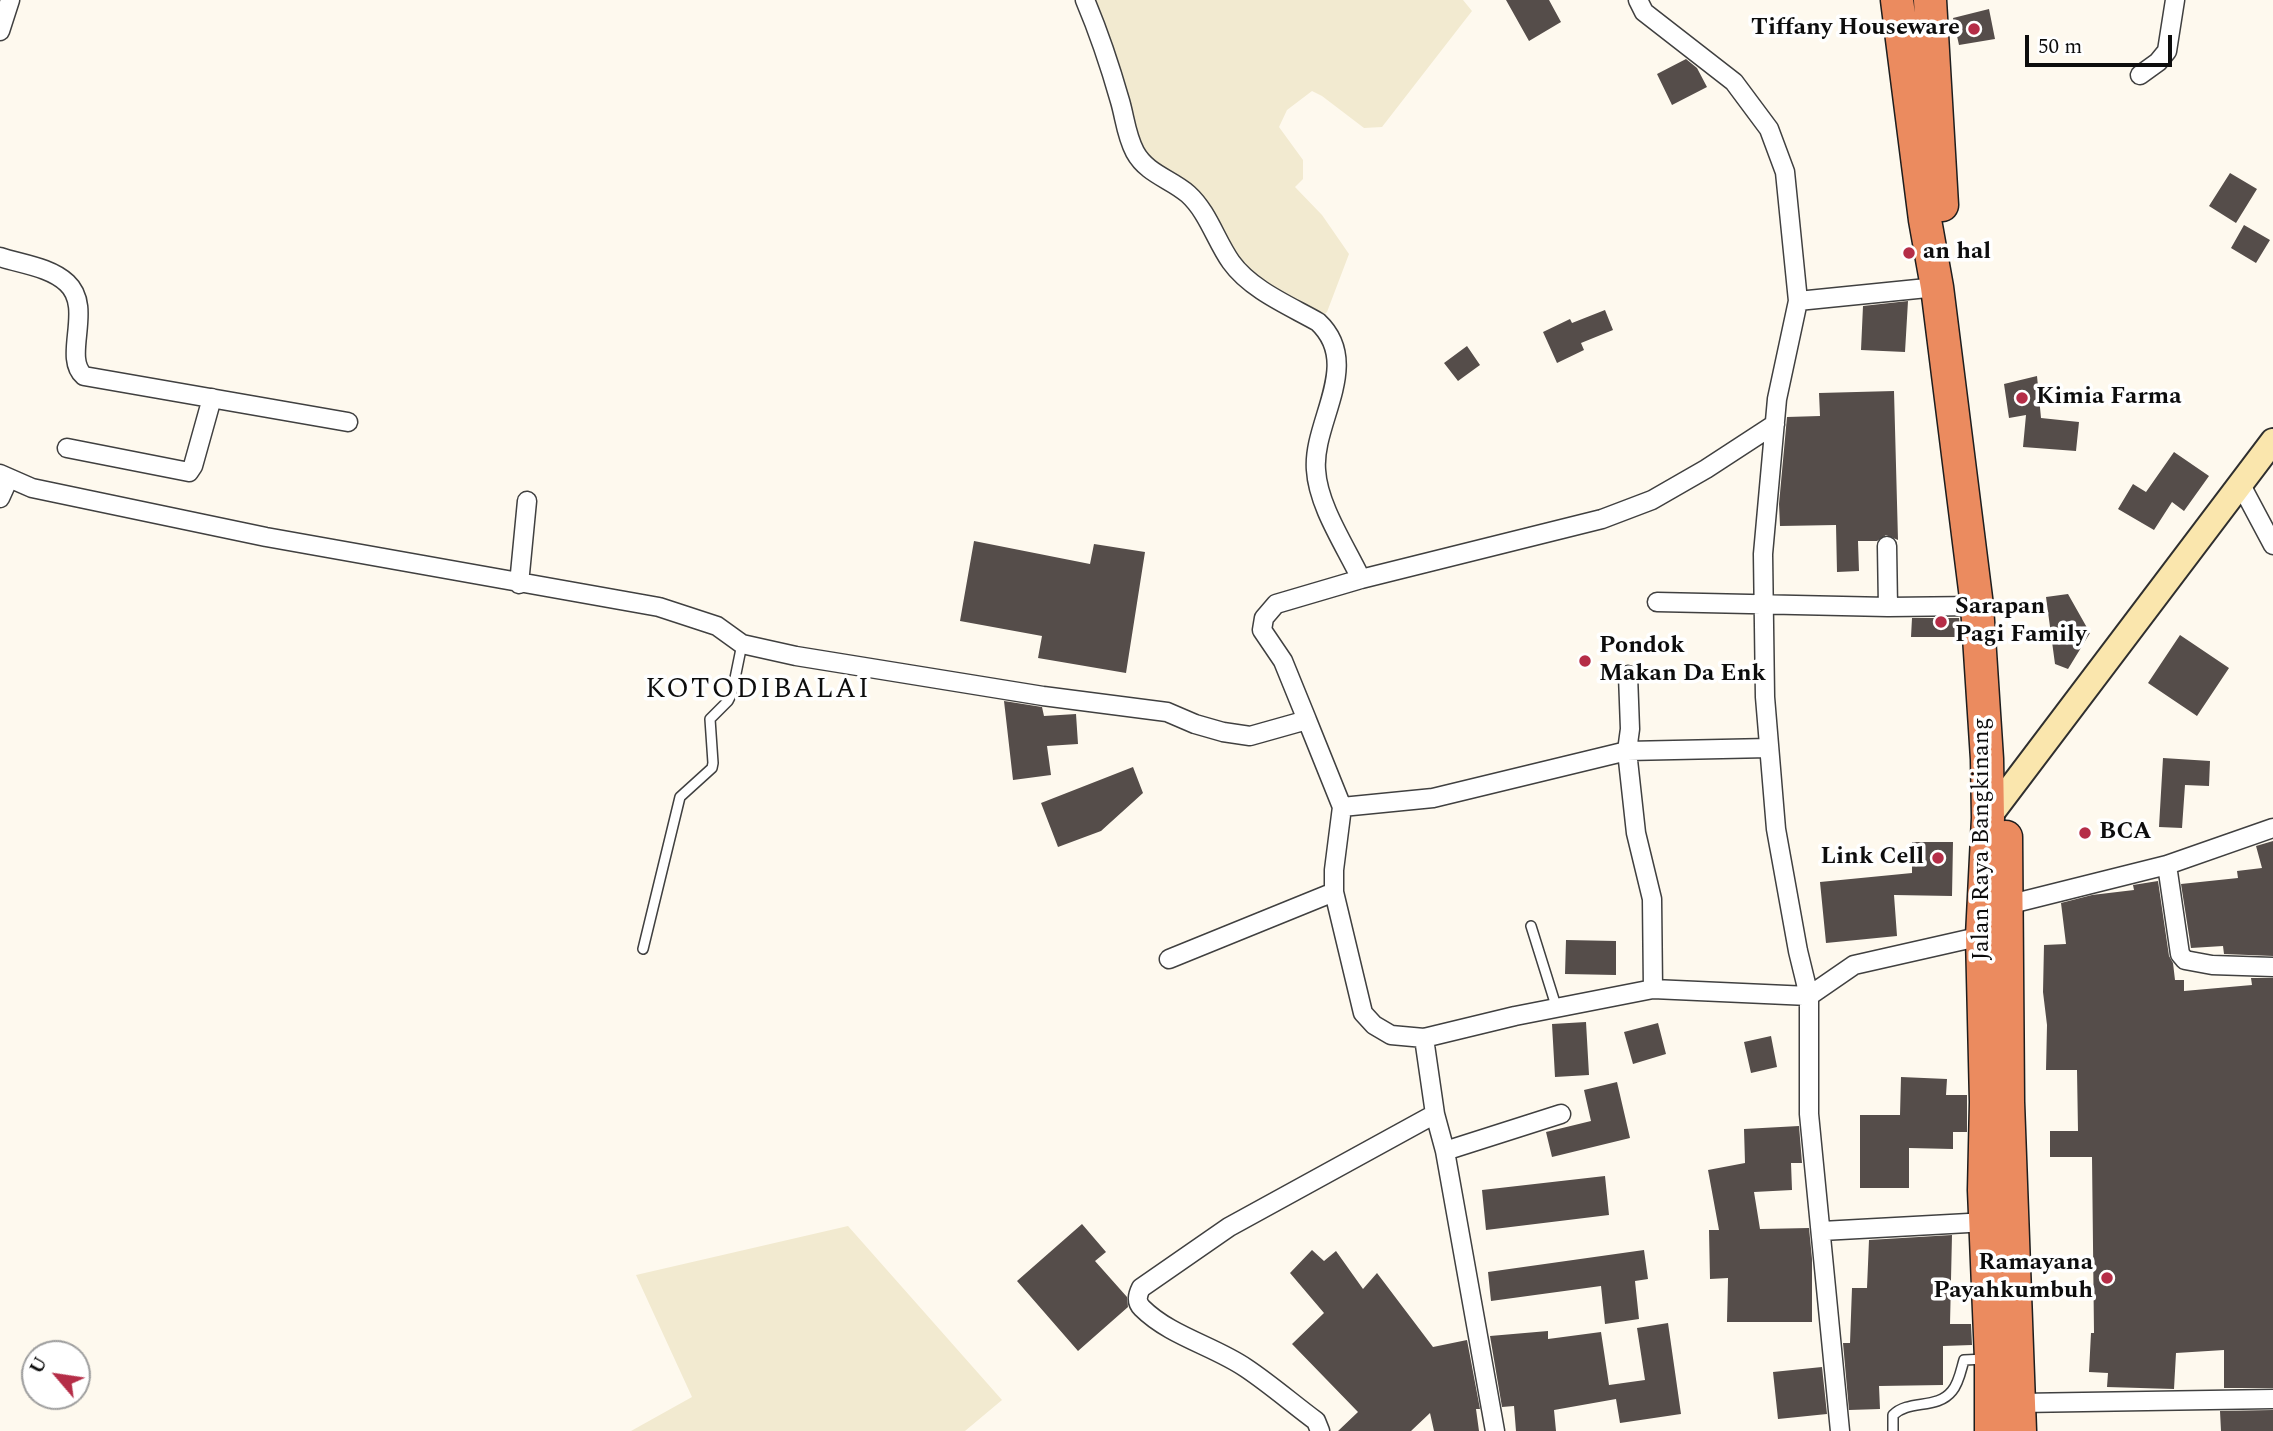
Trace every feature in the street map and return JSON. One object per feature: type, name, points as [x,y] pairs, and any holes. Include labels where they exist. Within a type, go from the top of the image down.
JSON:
[{"type":"highway","name":"Jalan Raya Bangkinang","points":[[1898,0],[1934,218],[1958,310],[2007,905],[1997,1102],[1984,1190],[1992,1359],[1990,1431]]},
{"type":"highway","name":"Jalan Raya Bangkinang","points":[[1936,1],[1934,218],[1937,287],[1977,607],[1987,759],[1997,807],[1982,936],[2020,1417]]},
{"type":"street","points":[[0,31],[10,0]]},
{"type":"street","points":[[1085,0],[1101,37],[1121,104],[1127,135],[1136,154],[1154,173],[1188,195],[1201,211],[1231,263],[1244,276],[1328,331],[1335,351],[1336,375],[1334,394],[1318,446],[1315,467],[1318,491],[1361,579]]},
{"type":"street","points":[[1638,0],[1644,12],[1734,82],[1769,129],[1785,172],[1798,302],[1777,399],[1763,554],[1765,697],[1776,829],[1809,996],[1809,1114],[1840,1431]]},
{"type":"street","points":[[2140,75],[2158,62],[2167,51],[2175,0]]},
{"type":"street","points":[[0,257],[50,272],[68,284],[73,291],[79,306],[76,366],[84,376],[348,422]]},
{"type":"street","points":[[1798,302],[1937,287]]},
{"type":"street","points":[[67,448],[189,472],[212,398]]},
{"type":"street","points":[[1775,424],[1706,469],[1640,505],[1602,519],[1361,579],[1276,604],[1264,618],[1262,630],[1283,661],[1342,807],[1334,892],[1363,1013],[1374,1025],[1391,1035],[1424,1038],[1515,1016],[1653,989],[1809,996],[1854,965],[1982,936]]},
{"type":"street","points":[[1997,807],[2273,440]]},
{"type":"street","points":[[0,498],[5,476],[32,488],[266,537],[659,607],[716,626],[742,644],[796,656],[1043,696],[1167,712],[1195,724],[1250,736],[1307,720]]},
{"type":"street","points":[[2241,485],[2273,545]]},
{"type":"street","points":[[519,584],[527,501]]},
{"type":"street","points":[[1887,546],[1888,607]]},
{"type":"street","points":[[1657,602],[1977,607]]},
{"type":"street","points":[[1628,675],[1630,729],[1627,751],[1636,833],[1652,900],[1653,989]]},
{"type":"street","points":[[1342,807],[1433,798],[1627,751],[1769,748]]},
{"type":"street","points":[[2007,905],[2167,865],[2273,828]]},
{"type":"street","points":[[2167,865],[2180,954],[2185,960],[2212,965],[2273,967]]},
{"type":"street","points":[[1169,959],[1334,892]]},
{"type":"street","points":[[1424,1038],[1494,1431]]},
{"type":"street","points":[[1320,1431],[1316,1422],[1245,1368],[1164,1325],[1144,1310],[1139,1305],[1138,1294],[1141,1288],[1229,1227],[1436,1114]]},
{"type":"street","points":[[1445,1151],[1561,1114]]},
{"type":"street","points":[[1822,1231],[1987,1222]]},
{"type":"street","points":[[2020,1417],[2273,1399]]},
{"type":"lane","points":[[643,949],[680,797],[712,768],[710,719],[732,692],[742,644]]},
{"type":"lane","points":[[1531,926],[1557,1009]]},
{"type":"lane","points":[[1894,1431],[1893,1415],[1900,1408],[1942,1401],[1954,1389],[1964,1360],[1992,1359]]},
{"type":"shaded area","points":[[1086,0],[1463,0],[1472,11],[1382,127],[1364,128],[1312,91],[1287,110],[1279,127],[1303,160],[1303,179],[1295,187],[1322,215],[1349,254],[1327,312],[1318,320],[1244,274],[1201,207],[1143,161]]},
{"type":"shaded area","points":[[848,1226],[1002,1400],[965,1431],[631,1431],[692,1397],[636,1275]]},
{"type":"building","points":[[1506,0],[1549,0],[1561,22],[1529,41]]},
{"type":"building","name":"Tiffany Houseware","points":[[1989,9],[1995,39],[1959,45],[1953,18]]},
{"type":"building","points":[[1686,59],[1697,68],[1707,87],[1672,105],[1657,74]]},
{"type":"building","points":[[2230,173],[2257,189],[2236,223],[2209,206]]},
{"type":"building","points":[[2244,225],[2270,240],[2256,263],[2231,248]]},
{"type":"building","points":[[1908,301],[1905,352],[1861,350],[1863,306]]},
{"type":"building","points":[[1605,310],[1613,330],[1581,343],[1584,350],[1557,363],[1543,332],[1570,319],[1572,323]]},
{"type":"building","points":[[1467,346],[1480,365],[1458,381],[1444,363]]},
{"type":"building","points":[[2037,376],[2041,418],[2079,422],[2076,451],[2023,447],[2026,415],[2009,418],[2004,384]]},
{"type":"building","points":[[1894,391],[1898,540],[1886,535],[1877,541],[1858,541],[1859,571],[1837,572],[1836,525],[1780,526],[1779,504],[1787,417],[1820,416],[1819,393]]},
{"type":"building","points":[[2174,452],[2209,476],[2184,511],[2172,502],[2154,530],[2118,509],[2133,484],[2146,492]]},
{"type":"building","points":[[974,541],[1090,564],[1094,544],[1145,552],[1126,673],[1038,658],[1042,636],[960,621]]},
{"type":"building","points":[[2068,594],[2090,633],[2068,669],[2055,664],[2046,597]]},
{"type":"building","points":[[1912,618],[1959,618],[1961,637],[1911,637]]},
{"type":"building","points":[[2180,635],[2229,668],[2197,716],[2148,683]]},
{"type":"building","points":[[1004,701],[1042,707],[1044,716],[1076,714],[1078,744],[1047,746],[1051,775],[1013,780]]},
{"type":"building","points":[[2163,758],[2210,761],[2209,786],[2185,785],[2182,828],[2159,827]]},
{"type":"building","points":[[1133,767],[1143,793],[1101,831],[1058,847],[1041,803]]},
{"type":"building","points":[[2273,841],[2273,956],[2224,954],[2223,946],[2191,948],[2181,884],[2238,878],[2237,871],[2262,868],[2256,846]]},
{"type":"building","points":[[1912,842],[1953,842],[1952,896],[1894,895],[1897,936],[1826,943],[1820,882],[1912,873]]},
{"type":"building","points":[[2158,881],[2169,956],[2173,963],[2175,980],[2184,980],[2184,991],[2252,985],[2251,978],[2273,978],[2273,1388],[2224,1388],[2224,1350],[2176,1353],[2174,1389],[2107,1387],[2108,1373],[2089,1372],[2091,1333],[2094,1333],[2092,1157],[2050,1157],[2050,1131],[2078,1131],[2077,1070],[2046,1070],[2044,945],[2066,944],[2061,903],[2092,895],[2134,890],[2133,885]]},
{"type":"building","points":[[1566,940],[1616,941],[1616,975],[1565,974]]},
{"type":"building","points":[[1586,1022],[1589,1075],[1555,1077],[1552,1024]]},
{"type":"building","points":[[1658,1023],[1666,1054],[1633,1064],[1624,1032]]},
{"type":"building","points":[[1771,1036],[1777,1067],[1751,1073],[1744,1042]]},
{"type":"building","points":[[1901,1077],[1947,1079],[1946,1095],[1967,1095],[1967,1132],[1953,1132],[1953,1149],[1909,1148],[1909,1188],[1860,1188],[1860,1115],[1900,1115]]},
{"type":"building","points":[[1617,1082],[1630,1138],[1552,1157],[1546,1132],[1591,1121],[1584,1090]]},
{"type":"building","points":[[1799,1126],[1802,1163],[1791,1163],[1792,1190],[1754,1192],[1760,1229],[1809,1228],[1812,1322],[1727,1322],[1728,1278],[1710,1279],[1709,1230],[1719,1230],[1708,1170],[1745,1163],[1744,1129]]},
{"type":"building","points":[[1605,1176],[1609,1215],[1486,1230],[1482,1190]]},
{"type":"building","points":[[1082,1224],[1106,1252],[1095,1261],[1127,1297],[1128,1307],[1078,1351],[1017,1281]]},
{"type":"building","points":[[1952,1235],[1950,1324],[1971,1324],[1972,1345],[1943,1346],[1943,1385],[1879,1386],[1880,1409],[1849,1410],[1843,1343],[1850,1343],[1852,1288],[1867,1288],[1869,1240]]},
{"type":"building","points":[[1312,1250],[1324,1261],[1336,1251],[1363,1289],[1377,1273],[1433,1347],[1467,1340],[1480,1409],[1476,1409],[1479,1431],[1434,1431],[1430,1413],[1411,1431],[1338,1431],[1358,1412],[1292,1344],[1324,1313],[1290,1273]]},
{"type":"building","points":[[1644,1250],[1648,1279],[1635,1281],[1639,1319],[1605,1324],[1601,1286],[1491,1301],[1488,1272]]},
{"type":"building","points":[[1668,1323],[1681,1414],[1620,1423],[1616,1399],[1554,1410],[1556,1431],[1516,1431],[1514,1406],[1502,1407],[1490,1336],[1548,1331],[1548,1339],[1601,1332],[1609,1385],[1645,1380],[1637,1328]]},
{"type":"building","points":[[1822,1367],[1827,1414],[1778,1419],[1773,1372]]},
{"type":"building","points":[[2273,1410],[2273,1431],[2221,1431],[2220,1411]]},
{"type":"place","name":"Tiffany Houseware","points":[[1974,29]]},
{"type":"place","name":"an hal","points":[[1909,253]]},
{"type":"place","name":"Kimia Farma","points":[[2022,398]]},
{"type":"place","name":"Sarapan Pagi Family","points":[[1941,622]]},
{"type":"place","name":"Pondok Makan Da Enk","points":[[1585,661]]},
{"type":"place","name":"BCA","points":[[2085,833]]},
{"type":"place","name":"Link Cell","points":[[1938,858]]},
{"type":"place","name":"Ramayana Payahkumbuh","points":[[2107,1278]]},
{"type":"district","name":"KOTODIBALAI","points":[[758,692]]}]
